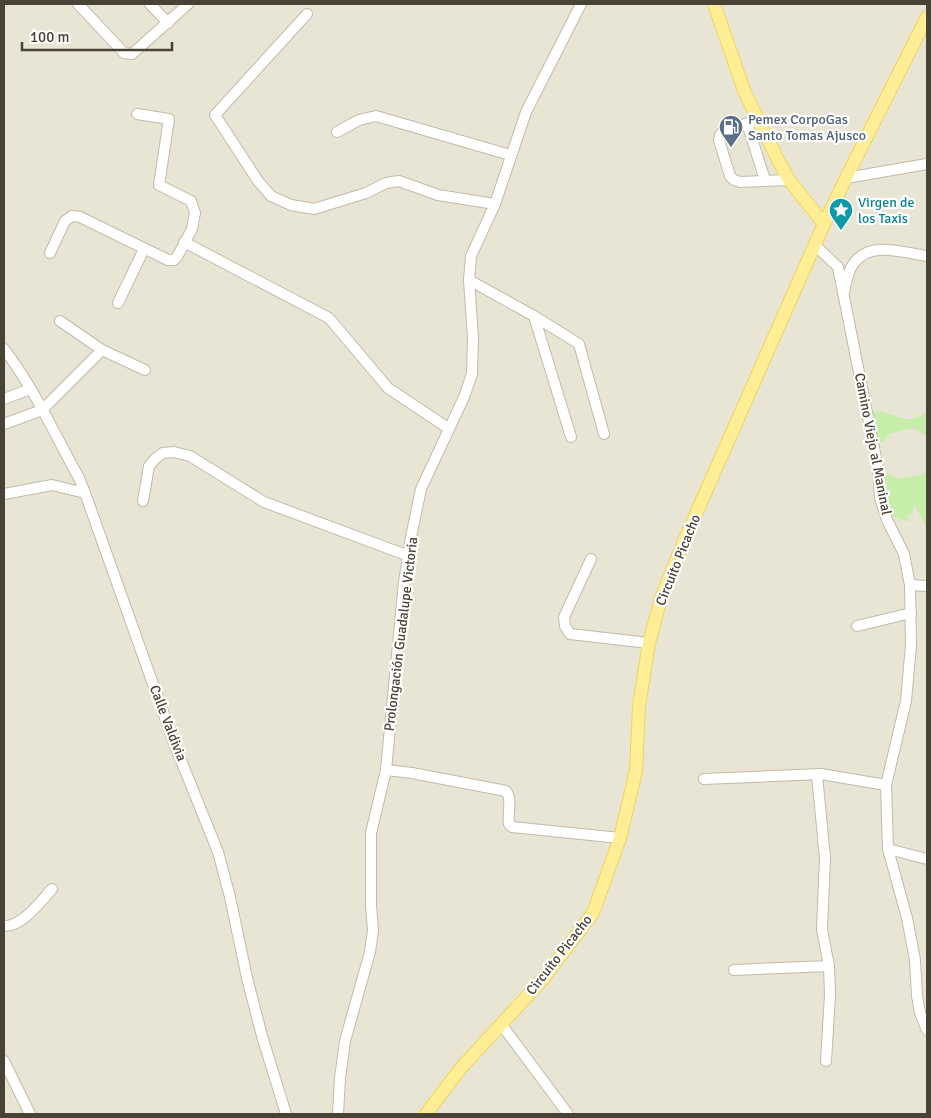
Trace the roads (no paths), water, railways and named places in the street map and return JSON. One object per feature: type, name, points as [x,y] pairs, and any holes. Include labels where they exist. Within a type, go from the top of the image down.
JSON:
[{"type":"main road","points":[[714,4],[745,93],[753,122],[789,180],[824,224]]},
{"type":"main road","name":"Circuito Picacho","points":[[426,1114],[460,1069],[544,979],[593,913],[620,838],[636,770],[639,706],[649,643],[661,598],[684,541],[816,246],[824,224],[927,17]]},
{"type":"street","points":[[78,4],[124,54],[132,54],[188,4]]},
{"type":"street","points":[[150,4],[168,23]]},
{"type":"street","name":"Prolongación Guadalupe Victoria","points":[[338,1114],[345,1041],[370,952],[373,930],[371,833],[386,770],[404,582],[421,489],[464,397],[472,374],[474,338],[469,280],[471,256],[495,204],[526,112],[581,4]]},
{"type":"street","points":[[307,14],[215,115],[258,181],[271,196],[291,205],[314,209],[366,193],[386,183],[399,181],[438,195],[495,204]]},
{"type":"street","points":[[50,253],[65,221],[72,216],[80,217],[168,260],[174,260],[192,229],[195,213],[191,201],[159,186],[169,119],[137,114]]},
{"type":"street","points":[[337,132],[359,120],[376,116],[510,156]]},
{"type":"street","points":[[765,180],[753,122],[724,131],[720,135],[719,140],[730,176],[734,180],[740,182],[789,180]]},
{"type":"street","points":[[846,178],[927,164]]},
{"type":"street","points":[[184,242],[329,318],[388,388],[448,428]]},
{"type":"street","name":"Camino Viejo al Maninal","points":[[816,246],[838,267],[878,468],[880,498],[887,520],[904,554],[910,585],[912,645],[906,701],[886,785],[888,849],[915,960],[920,1014],[927,1030]]},
{"type":"street","points":[[118,303],[144,248]]},
{"type":"street","points":[[843,293],[853,264],[863,253],[879,249],[927,256]]},
{"type":"street","points":[[469,280],[534,316],[578,344],[604,434]]},
{"type":"street","points":[[534,316],[571,437]]},
{"type":"street","points":[[60,321],[102,350],[146,370]]},
{"type":"street","name":"Calle Valdivia","points":[[4,349],[30,389],[79,478],[174,742],[218,852],[262,1036],[286,1114]]},
{"type":"street","points":[[4,424],[42,410],[102,350]]},
{"type":"street","points":[[4,399],[30,389]]},
{"type":"street","points":[[143,501],[149,466],[162,453],[174,452],[190,456],[264,502],[409,556]]},
{"type":"street","points":[[4,494],[52,485],[85,493]]},
{"type":"street","points":[[591,558],[564,617],[565,626],[570,634],[649,643]]},
{"type":"street","points":[[910,585],[927,586]]},
{"type":"street","points":[[857,626],[911,613]]},
{"type":"street","points":[[386,770],[412,773],[506,791],[509,794],[509,824],[512,827],[620,838]]},
{"type":"street","points":[[704,779],[816,775],[886,785]]},
{"type":"street","points":[[816,775],[825,858],[822,929],[829,966],[830,995],[826,1061]]},
{"type":"street","points":[[888,849],[927,859]]},
{"type":"street","points":[[4,926],[14,924],[36,908],[52,889]]},
{"type":"street","points":[[734,970],[829,966]]},
{"type":"street","points":[[502,1024],[568,1114]]},
{"type":"street","points":[[4,1061],[30,1114]]},
{"type":"place","name":"Pemex CorpoGas Santo Tomas Ajusco","points":[[731,148]]},
{"type":"place","name":"Virgen de los Taxis","points":[[841,231]]}]
